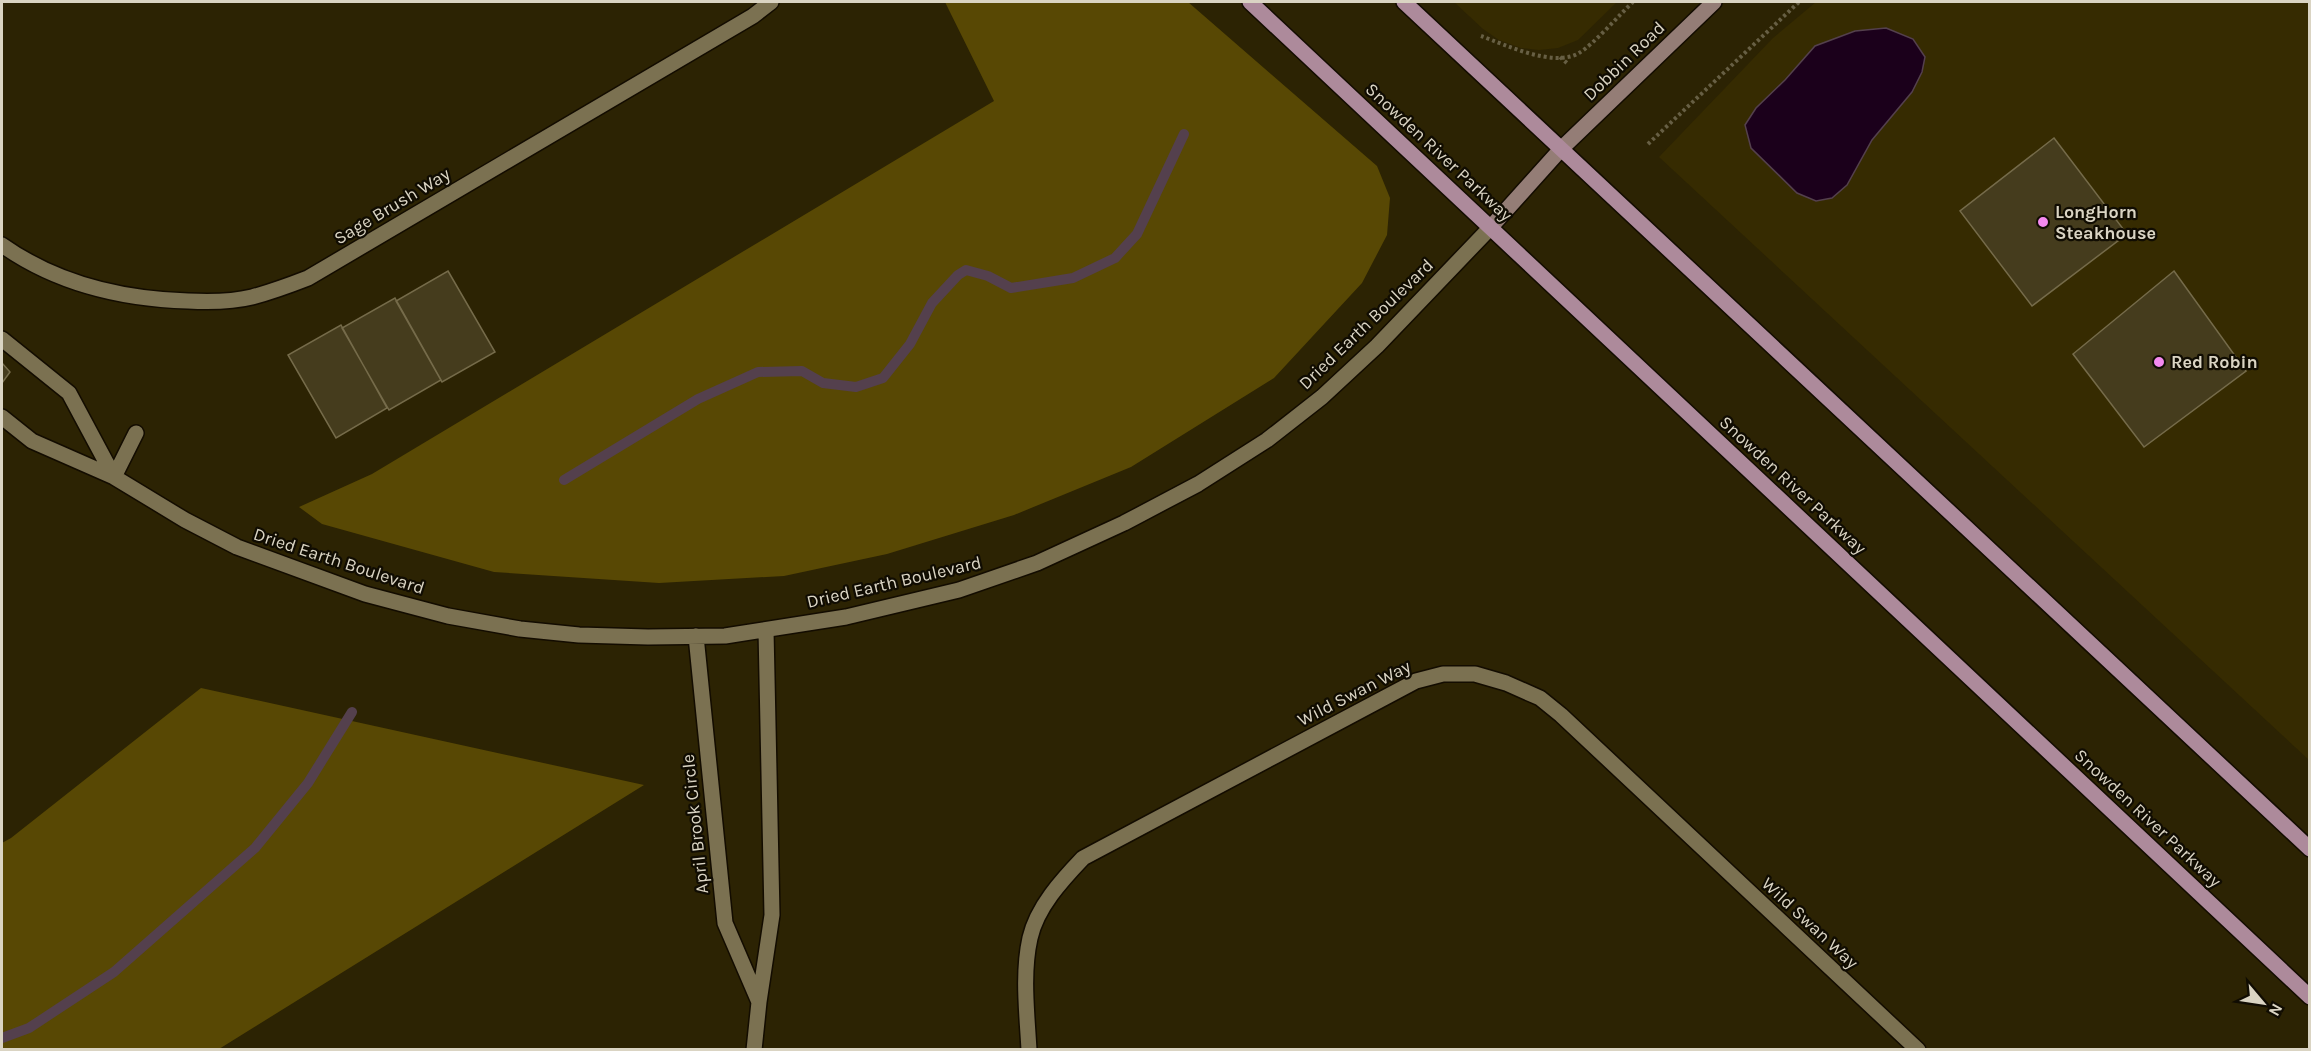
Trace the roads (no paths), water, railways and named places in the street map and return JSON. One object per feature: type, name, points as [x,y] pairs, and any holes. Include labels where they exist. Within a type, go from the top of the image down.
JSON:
[{"type":"main road","name":"Snowden River Parkway","points":[[1250,2],[2310,997]]},
{"type":"main road","points":[[1404,2],[2310,849]]},
{"type":"street","name":"Sage Brush Way","points":[[2,245],[55,275],[108,293],[154,300],[205,302],[250,297],[308,278],[753,16],[771,2]]},
{"type":"street","name":"Dobbin Road","points":[[1561,149],[1714,2]]},
{"type":"street","name":"Dried Earth Boulevard","points":[[2,417],[32,441],[114,477],[185,520],[237,547],[365,594],[448,616],[579,635],[696,636],[725,636],[846,617],[959,590],[1037,563],[1124,523],[1198,483],[1267,440],[1322,397],[1377,346],[1491,227],[1561,149]]},
{"type":"street","points":[[2,339],[69,393],[114,477]]},
{"type":"street","points":[[114,477],[136,433]]},
{"type":"street","name":"April Brook Circle","points":[[754,1050],[772,915],[766,630]]},
{"type":"street","name":"April Brook Circle","points":[[696,636],[725,923],[759,1002]]},
{"type":"street","name":"Wild Swan Way","points":[[1029,1050],[1026,970],[1030,936],[1059,882],[1083,858],[1416,681],[1443,674],[1475,674],[1506,683],[1540,698],[1918,1050]]},
{"type":"waterway","points":[[564,480],[698,399],[758,372],[802,371],[823,383],[856,387],[883,378],[910,344],[932,303],[958,275],[966,270],[988,276],[1011,288],[1073,278],[1115,258],[1137,234],[1184,134]]},
{"type":"waterway","points":[[2,1038],[29,1028],[114,972],[255,848],[308,783],[352,712]]},
{"type":"place","name":"LongHorn Steakhouse","points":[[2043,222]]},
{"type":"place","name":"Red Robin","points":[[2159,362]]}]
